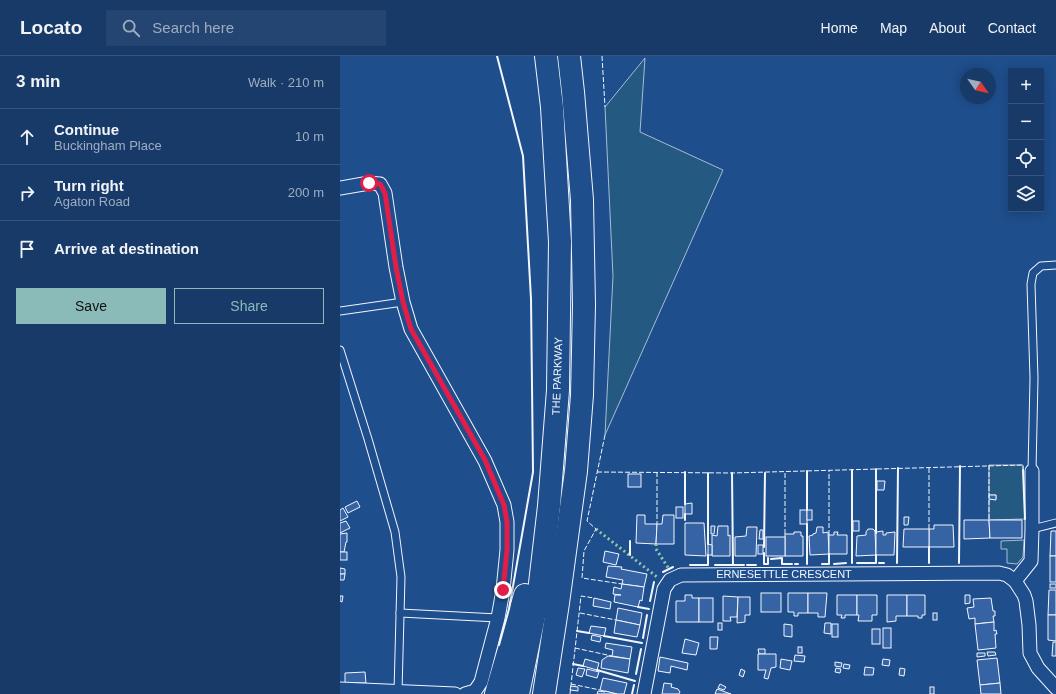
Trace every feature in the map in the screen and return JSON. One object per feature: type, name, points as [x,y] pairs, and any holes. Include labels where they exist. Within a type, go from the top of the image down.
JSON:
[{"type":"highway","name":"THE PARKWAY","points":[[518,694],[539,592],[549,506],[558,390],[560,242],[552,106],[546,56]]},
{"type":"highway","points":[[544,693],[576,471],[582,395],[584,305],[582,200],[569,56]]},
{"type":"highway","points":[[479,693],[519,617],[549,506]]},
{"type":"street","points":[[340,188],[369,183],[380,184],[385,193],[396,267],[403,302],[411,329],[485,460],[504,505],[507,522],[507,550],[503,590],[498,618],[479,693]]},
{"type":"street","points":[[1032,471],[1031,561],[1015,581],[1026,601],[1030,624],[1030,653],[1038,668],[1056,688]]},
{"type":"street","name":"ERNESETTLE CRESCENT","points":[[644,694],[664,589],[670,580],[681,575],[999,573],[1008,575],[1015,581]]},
{"type":"street","points":[[340,689],[455,694]]},
{"type":"lane","points":[[1032,471],[1034,378],[1033,273],[1041,266],[1056,265]]},
{"type":"lane","points":[[340,311],[403,302]]},
{"type":"lane","points":[[340,350],[395,532],[401,577],[395,692]]},
{"type":"lane","points":[[1032,528],[1056,523]]},
{"type":"lane","points":[[400,613],[498,618]]},
{"type":"shaded area","points":[[645,58],[640,132],[723,170],[605,435],[613,276],[605,107]]},
{"type":"shaded area","points":[[989,465],[1023,465],[1025,519],[989,520],[989,499],[996,499],[996,495],[989,495]]},
{"type":"shaded area","points":[[1024,540],[1023,557],[1017,564],[1007,563],[1007,549],[1001,549],[1001,541]]},
{"type":"building","points":[[628,474],[641,474],[641,487],[628,487]]},
{"type":"building","points":[[877,481],[885,481],[884,490],[877,490]]},
{"type":"building","points":[[989,495],[996,495],[996,500],[989,499]]},
{"type":"building","points":[[357,501],[360,507],[348,513],[345,507]]},
{"type":"building","points":[[692,503],[692,514],[685,514],[685,504]]},
{"type":"building","points":[[676,507],[683,507],[683,518],[676,518]]},
{"type":"building","points":[[343,508],[348,517],[340,521],[340,510]]},
{"type":"building","points":[[800,510],[807,510],[807,524],[800,524]]},
{"type":"building","points":[[807,510],[812,510],[812,520],[807,520]]},
{"type":"building","points":[[637,515],[645,515],[645,524],[657,524],[656,544],[636,543]]},
{"type":"building","points":[[663,515],[674,515],[674,544],[656,544],[657,524],[662,524]]},
{"type":"building","points":[[904,517],[909,517],[908,525],[904,525]]},
{"type":"building","points":[[964,520],[989,520],[990,538],[964,539]]},
{"type":"building","points":[[989,520],[1022,520],[1022,538],[990,538]]},
{"type":"building","points":[[346,521],[350,528],[340,533],[340,523]]},
{"type":"building","points":[[853,521],[859,521],[859,531],[853,531]]},
{"type":"building","points":[[685,523],[704,523],[706,556],[685,555]]},
{"type":"building","points":[[934,525],[953,525],[954,547],[929,547],[929,529],[934,529]]},
{"type":"building","points":[[711,526],[715,526],[714,534],[711,534]]},
{"type":"building","points":[[718,526],[728,526],[728,536],[730,535],[730,556],[712,556],[712,535],[717,536]]},
{"type":"building","points":[[747,527],[757,527],[756,556],[735,556],[735,537],[746,536]]},
{"type":"building","points":[[817,527],[823,527],[823,533],[828,532],[829,554],[810,555],[809,536],[816,533]]},
{"type":"building","points":[[868,529],[873,529],[875,531],[876,555],[856,556],[857,536],[866,535]]},
{"type":"building","points":[[904,529],[929,529],[929,547],[903,547]]},
{"type":"building","points":[[760,530],[763,530],[763,539],[759,539]]},
{"type":"building","points":[[883,531],[883,535],[886,535],[886,533],[895,532],[894,555],[876,555],[876,532]]},
{"type":"building","points":[[1051,531],[1056,531],[1056,556],[1050,556]]},
{"type":"building","points":[[794,532],[801,532],[801,536],[803,536],[803,556],[785,556],[785,534],[794,534]]},
{"type":"building","points":[[834,532],[838,532],[837,535],[847,535],[847,554],[829,554],[829,535],[834,535]]},
{"type":"building","points":[[347,533],[347,542],[344,552],[340,552],[340,534]]},
{"type":"building","points":[[766,537],[785,537],[785,556],[766,556]]},
{"type":"building","points":[[708,544],[712,545],[712,555],[708,555]]},
{"type":"building","points":[[758,545],[763,545],[763,554],[758,554]]},
{"type":"building","points":[[605,551],[619,554],[616,565],[603,562]]},
{"type":"building","points":[[340,552],[347,552],[347,560],[340,560]]},
{"type":"building","points":[[1050,556],[1056,556],[1056,582],[1050,582]]},
{"type":"building","points":[[608,566],[622,567],[621,569],[647,574],[644,587],[622,584],[623,580],[606,577]]},
{"type":"building","points":[[340,568],[345,569],[345,574],[340,574]]},
{"type":"building","points":[[340,574],[345,574],[344,580],[340,580]]},
{"type":"building","points":[[622,584],[644,587],[642,601],[640,600],[638,607],[614,602],[615,595],[621,595],[613,594],[614,587],[621,589]]},
{"type":"building","points":[[1050,584],[1056,584],[1056,588],[1050,588]]},
{"type":"building","points":[[1049,590],[1056,590],[1056,615],[1048,615]]},
{"type":"building","points":[[761,593],[781,593],[781,612],[761,612]]},
{"type":"building","points":[[788,593],[808,593],[808,613],[798,613],[798,616],[794,616],[794,612],[788,612]]},
{"type":"building","points":[[808,593],[827,593],[825,617],[818,617],[818,613],[808,613]]},
{"type":"building","points":[[685,595],[692,595],[692,598],[699,598],[699,622],[676,622],[676,601],[685,601]]},
{"type":"building","points":[[837,595],[857,595],[857,615],[845,615],[845,618],[841,618],[842,615],[837,615]]},
{"type":"building","points":[[857,595],[877,595],[877,615],[872,615],[872,621],[858,621],[859,615],[857,615]]},
{"type":"building","points":[[887,595],[907,595],[907,616],[896,616],[896,621],[887,622]]},
{"type":"building","points":[[907,595],[925,595],[925,615],[922,615],[922,618],[918,618],[918,616],[907,616]]},
{"type":"building","points":[[965,595],[970,595],[970,603],[965,604]]},
{"type":"building","points":[[340,596],[343,596],[342,602],[340,601]]},
{"type":"building","points":[[723,596],[738,597],[737,617],[730,617],[731,621],[723,621]]},
{"type":"building","points":[[738,597],[750,597],[750,615],[745,615],[745,622],[737,623]]},
{"type":"building","points":[[594,598],[611,602],[610,609],[593,606]]},
{"type":"building","points":[[699,598],[713,598],[713,622],[699,622]]},
{"type":"building","points":[[991,598],[993,611],[995,611],[995,616],[993,616],[994,622],[975,624],[975,618],[969,619],[967,608],[974,607],[973,599]]},
{"type":"building","points":[[618,608],[642,613],[640,625],[616,620]]},
{"type":"building","points":[[933,613],[937,613],[937,620],[933,620]]},
{"type":"building","points":[[1048,615],[1056,615],[1056,641],[1048,640]]},
{"type":"building","points":[[616,620],[640,625],[637,637],[614,633]]},
{"type":"building","points":[[994,622],[994,631],[996,630],[997,634],[995,634],[996,648],[978,650],[975,624]]},
{"type":"building","points":[[718,623],[722,623],[722,630],[718,630]]},
{"type":"building","points":[[825,623],[831,623],[831,634],[824,633]]},
{"type":"building","points":[[784,624],[792,625],[792,637],[784,636]]},
{"type":"building","points":[[832,624],[838,624],[838,637],[832,637]]},
{"type":"building","points":[[591,626],[606,628],[604,636],[589,633]]},
{"type":"building","points":[[883,628],[891,628],[891,648],[883,648]]},
{"type":"building","points":[[872,629],[880,629],[880,644],[872,644]]},
{"type":"building","points":[[592,635],[601,637],[600,642],[591,640]]},
{"type":"building","points":[[710,637],[718,637],[717,649],[710,649]]},
{"type":"building","points":[[685,639],[699,643],[696,655],[682,653]]},
{"type":"building","points":[[1053,642],[1056,642],[1056,656],[1052,656]]},
{"type":"building","points":[[606,643],[632,647],[630,659],[612,656],[613,650],[605,648]]},
{"type":"building","points":[[798,647],[802,647],[802,653],[798,653]]},
{"type":"building","points":[[758,649],[765,649],[765,654],[759,654]]},
{"type":"building","points":[[987,652],[995,652],[996,655],[988,656]]},
{"type":"building","points":[[977,653],[985,653],[985,656],[977,657]]},
{"type":"building","points":[[758,654],[776,654],[776,667],[771,668],[768,679],[764,678],[766,670],[758,670]]},
{"type":"building","points":[[795,655],[805,656],[804,662],[794,661]]},
{"type":"building","points":[[608,656],[630,659],[628,673],[601,668],[602,660]]},
{"type":"building","points":[[660,657],[688,663],[687,670],[671,666],[670,673],[658,671]]},
{"type":"building","points":[[997,658],[1000,683],[980,685],[977,660]]},
{"type":"building","points":[[585,659],[599,663],[597,670],[583,666]]},
{"type":"building","points":[[781,659],[792,661],[790,670],[780,668]]},
{"type":"building","points":[[883,659],[890,660],[889,666],[882,665]]},
{"type":"building","points":[[835,662],[842,663],[841,667],[835,666]]},
{"type":"building","points":[[844,664],[850,665],[849,669],[843,668]]},
{"type":"building","points":[[865,667],[874,668],[873,675],[864,675]]},
{"type":"building","points":[[578,668],[585,669],[582,677],[576,675]]},
{"type":"building","points":[[836,668],[841,669],[840,673],[835,672]]},
{"type":"building","points":[[900,668],[905,669],[904,676],[899,675]]},
{"type":"building","points":[[587,669],[599,672],[597,678],[586,675]]},
{"type":"building","points":[[741,669],[745,671],[743,677],[739,675]]},
{"type":"building","points":[[365,672],[366,683],[345,683],[345,673]]},
{"type":"building","points":[[603,678],[627,683],[624,694],[600,690]]},
{"type":"building","points":[[664,683],[672,684],[671,687],[678,689],[680,692],[679,694],[662,694]]},
{"type":"building","points":[[1000,683],[1001,694],[981,694],[980,685]]},
{"type":"building","points":[[720,684],[726,687],[724,690],[718,688]]},
{"type":"building","points":[[571,686],[578,687],[578,691],[570,690]]},
{"type":"building","points":[[930,687],[934,687],[934,694],[930,694]]},
{"type":"building","points":[[717,689],[731,694],[715,694]]},
{"type":"building","points":[[598,691],[605,691],[617,694],[597,694]]},
{"type":"hedge","points":[[596,529],[657,577]]},
{"type":"hedge","points":[[656,544],[656,549],[669,569]]},
{"type":"fence","points":[[602,56],[605,107]]},
{"type":"fence","points":[[605,435],[587,521],[596,529],[584,551],[582,578],[622,584]]},
{"type":"fence","points":[[989,465],[989,520]]},
{"type":"fence","points":[[597,472],[732,473],[1023,465],[1023,470]]},
{"type":"fence","points":[[929,468],[929,529]]},
{"type":"fence","points":[[829,471],[829,535]]},
{"type":"fence","points":[[657,472],[657,524]]},
{"type":"fence","points":[[785,472],[785,534]]},
{"type":"fence","points":[[570,694],[581,596],[594,598]]},
{"type":"fence","points":[[580,613],[616,620]]},
{"type":"fence","points":[[575,648],[612,656]]},
{"type":"fence","points":[[571,684],[600,690]]},
{"type":"wall","points":[[497,56],[523,156],[531,299],[533,472],[509,609],[499,645]]},
{"type":"wall","points":[[959,563],[960,466]]},
{"type":"wall","points":[[897,563],[898,468]]},
{"type":"wall","points":[[876,469],[876,533]]},
{"type":"wall","points":[[852,470],[852,563]]},
{"type":"wall","points":[[1023,470],[1025,519]]},
{"type":"wall","points":[[807,471],[807,510]]},
{"type":"wall","points":[[685,472],[685,504]]},
{"type":"wall","points":[[708,473],[708,544]]},
{"type":"wall","points":[[732,473],[733,565]]},
{"type":"wall","points":[[764,547],[765,473]]},
{"type":"wall","points":[[685,514],[685,520]]},
{"type":"wall","points":[[807,524],[807,564]]},
{"type":"wall","points":[[630,541],[630,555]]},
{"type":"wall","points":[[929,547],[929,563]]},
{"type":"wall","points":[[764,553],[764,564],[768,564],[768,558]]},
{"type":"wall","points":[[822,564],[829,564],[829,554]]},
{"type":"wall","points":[[690,565],[708,565],[708,555]]},
{"type":"wall","points":[[857,563],[876,563],[876,555]]},
{"type":"wall","points":[[771,559],[782,558],[782,564],[785,564]]},
{"type":"wall","points":[[834,564],[846,563]]},
{"type":"wall","points":[[879,563],[884,563]]},
{"type":"wall","points":[[785,564],[792,564]]},
{"type":"wall","points":[[715,565],[744,565]]},
{"type":"wall","points":[[747,565],[756,565]]},
{"type":"wall","points":[[663,572],[673,567]]},
{"type":"wall","points":[[650,601],[654,582]]},
{"type":"wall","points":[[638,607],[649,609]]},
{"type":"wall","points":[[643,638],[647,615]]},
{"type":"wall","points":[[577,631],[589,633]]},
{"type":"wall","points":[[604,636],[642,643]]},
{"type":"wall","points":[[636,674],[641,649]]},
{"type":"wall","points":[[573,664],[583,666]]},
{"type":"wall","points":[[597,670],[635,681]]},
{"type":"wall","points":[[632,694],[634,685]]},
{"type":"route","points":[[369,183],[380,184],[385,193],[396,267],[403,302],[411,329],[485,460],[504,505],[507,522],[507,550],[503,590]]}]
